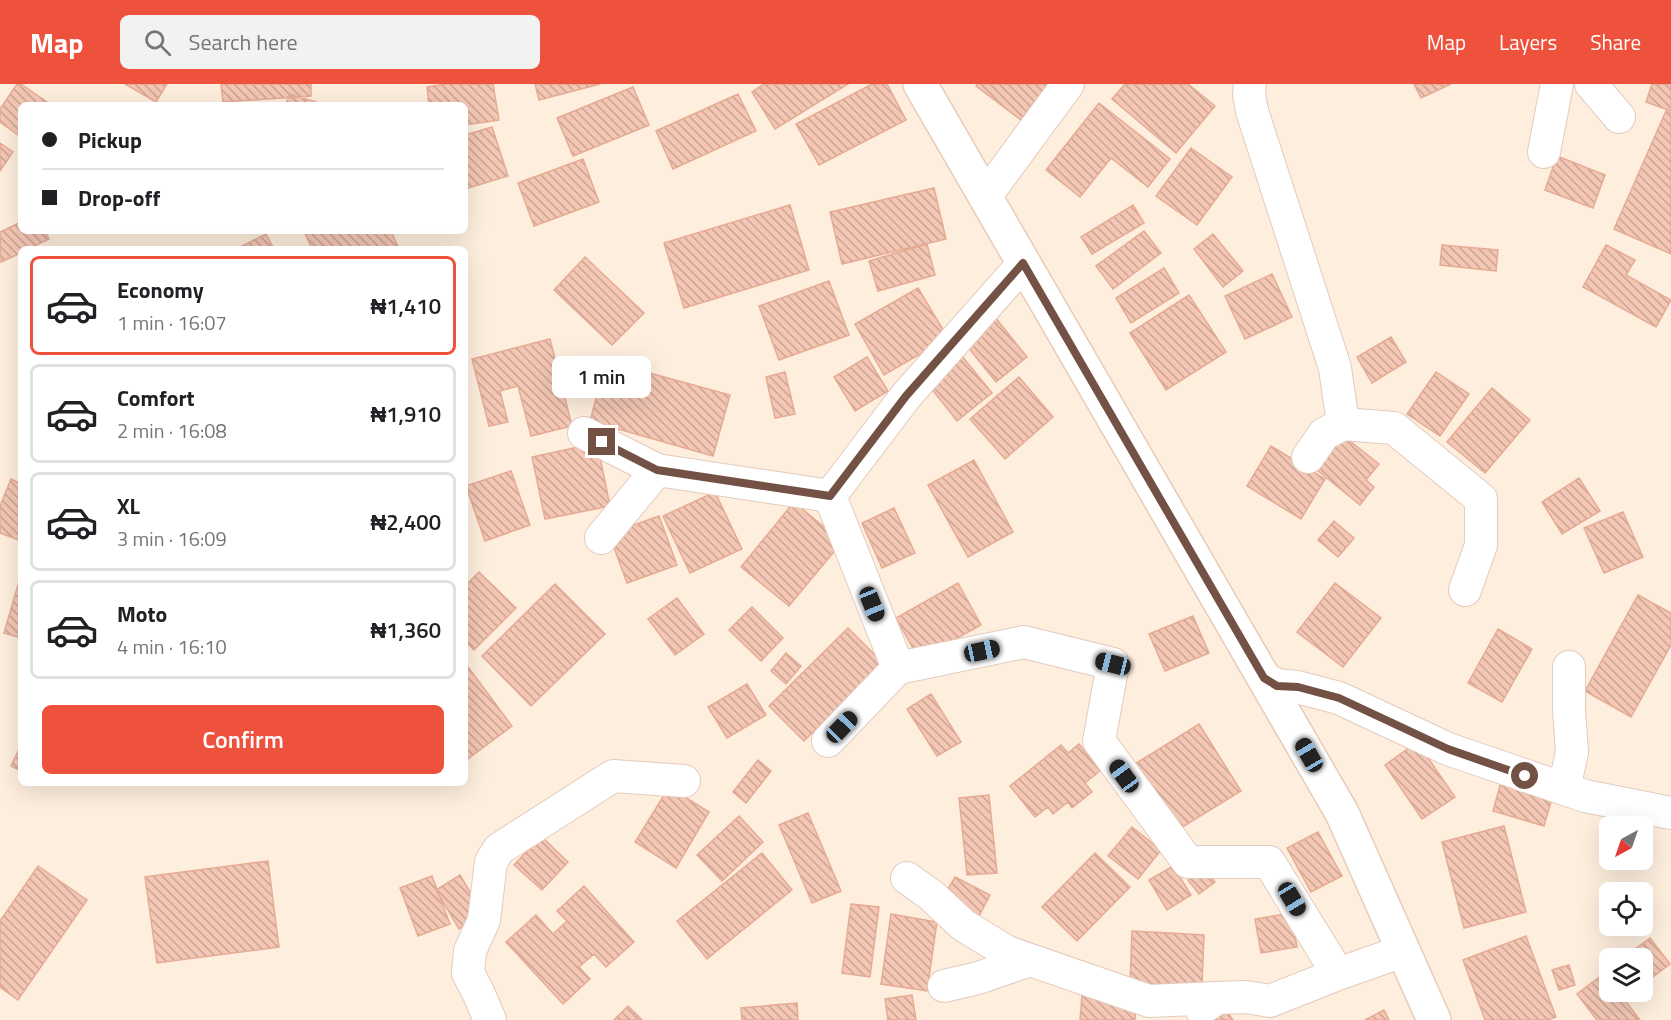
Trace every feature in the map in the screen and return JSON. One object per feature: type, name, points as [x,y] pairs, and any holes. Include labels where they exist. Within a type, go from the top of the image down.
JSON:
[{"type":"main road","points":[[920,84],[1342,813],[1434,1020]]},
{"type":"street","points":[[985,197],[1068,84]]},
{"type":"street","points":[[1250,84],[1249,95],[1252,111],[1335,368],[1343,424]]},
{"type":"street","points":[[1545,152],[1557,84]]},
{"type":"street","points":[[1591,84],[1619,117]]},
{"type":"street","points":[[830,496],[906,396],[1023,263]]},
{"type":"street","points":[[1308,457],[1324,434],[1343,424],[1394,428],[1481,499],[1481,545],[1465,590]]},
{"type":"street","points":[[584,433],[657,470],[830,496]]},
{"type":"street","points":[[601,538],[657,470]]},
{"type":"street","points":[[830,496],[898,668]]},
{"type":"street","points":[[828,741],[898,668],[1024,642],[1113,664],[1099,741],[1188,862],[1269,862],[1338,974]]},
{"type":"street","points":[[1564,789],[1572,752],[1569,667]]},
{"type":"street","points":[[1264,678],[1277,686],[1298,687],[1339,698],[1448,749],[1564,789],[1586,796],[1671,813]]},
{"type":"street","points":[[490,1020],[468,973],[470,951],[484,920],[491,862],[499,849],[614,776],[684,781]]},
{"type":"street","points":[[907,878],[931,895],[963,925],[1007,952],[1149,1001],[1246,997],[1268,1011],[1338,974],[1403,951]]},
{"type":"street","points":[[944,986],[978,978],[1030,960]]},
{"type":"street","points":[[1183,1020],[1217,998]]},
{"type":"building","points":[[17,84],[21,84],[47,102],[18,102],[18,135],[0,122],[0,109]]},
{"type":"building","points":[[125,84],[167,84],[156,102]]},
{"type":"building","points":[[221,84],[311,84],[311,96],[223,102]]},
{"type":"building","points":[[447,84],[493,84],[499,120],[468,125],[468,102],[429,102],[427,87]]},
{"type":"building","points":[[535,84],[600,84],[539,100]]},
{"type":"building","points":[[764,84],[848,84],[775,129],[752,92]]},
{"type":"building","points":[[872,84],[887,84],[906,120],[819,165],[796,124]]},
{"type":"building","points":[[977,84],[1048,84],[1021,120],[976,86]]},
{"type":"building","points":[[1125,84],[1188,84],[1215,106],[1176,153],[1112,99]]},
{"type":"building","points":[[1414,84],[1451,84],[1421,98]]},
{"type":"building","points":[[1652,84],[1671,84],[1671,111],[1646,102]]},
{"type":"building","points":[[633,87],[649,125],[573,156],[557,118]]},
{"type":"building","points":[[289,94],[316,102],[287,102]]},
{"type":"building","points":[[738,94],[756,131],[673,169],[656,131]]},
{"type":"building","points":[[1099,103],[1170,159],[1148,187],[1111,158],[1080,197],[1046,170]]},
{"type":"building","points":[[1666,111],[1671,113],[1671,254],[1614,229]]},
{"type":"building","points":[[492,127],[508,176],[468,188],[468,134]]},
{"type":"building","points":[[0,143],[13,152],[0,171]]},
{"type":"building","points":[[1191,148],[1232,177],[1197,225],[1156,196]]},
{"type":"building","points":[[1557,156],[1605,175],[1593,208],[1545,190]]},
{"type":"building","points":[[583,159],[599,202],[534,226],[518,183]]},
{"type":"building","points":[[934,188],[946,239],[842,264],[830,212]]},
{"type":"building","points":[[790,205],[809,270],[684,308],[664,243]]},
{"type":"building","points":[[1133,205],[1144,223],[1092,254],[1081,237]]},
{"type":"building","points":[[18,223],[18,234],[46,234],[49,239],[34,246],[18,246],[18,254],[1,262],[0,232]]},
{"type":"building","points":[[1144,231],[1161,253],[1113,289],[1096,266]]},
{"type":"building","points":[[266,234],[272,246],[242,246]]},
{"type":"building","points":[[305,234],[392,234],[398,246],[311,246]]},
{"type":"building","points":[[1213,234],[1243,271],[1223,287],[1194,249]]},
{"type":"building","points":[[927,244],[935,275],[878,291],[869,261]]},
{"type":"building","points":[[1442,245],[1498,250],[1496,271],[1440,265]]},
{"type":"building","points":[[1606,245],[1635,260],[1626,275],[1671,300],[1656,327],[1583,287]]},
{"type":"building","points":[[585,257],[644,313],[612,345],[554,290]]},
{"type":"building","points":[[1164,268],[1179,293],[1131,323],[1116,298]]},
{"type":"building","points":[[1272,274],[1292,317],[1245,339],[1225,296]]},
{"type":"building","points":[[829,281],[849,335],[779,360],[759,306]]},
{"type":"building","points":[[918,288],[948,338],[884,375],[855,324]]},
{"type":"building","points":[[1189,295],[1226,352],[1166,390],[1130,333]]},
{"type":"building","points":[[990,311],[1027,357],[996,382],[959,336]]},
{"type":"building","points":[[1391,337],[1406,362],[1372,383],[1357,357]]},
{"type":"building","points":[[550,339],[572,426],[531,436],[518,386],[500,391],[508,422],[489,426],[472,359]]},
{"type":"building","points":[[961,355],[992,393],[957,421],[926,382]]},
{"type":"building","points":[[867,357],[888,391],[855,411],[834,377]]},
{"type":"building","points":[[606,361],[730,395],[713,456],[590,421]]},
{"type":"building","points":[[785,372],[795,414],[775,418],[766,377]]},
{"type":"building","points":[[1436,372],[1469,394],[1440,436],[1407,414]]},
{"type":"building","points":[[1019,377],[1053,417],[1005,459],[970,419]]},
{"type":"building","points":[[1492,388],[1530,420],[1485,473],[1447,442]]},
{"type":"building","points":[[1340,433],[1379,464],[1366,480],[1374,487],[1360,505],[1312,466]]},
{"type":"building","points":[[597,443],[610,506],[545,519],[532,457]]},
{"type":"building","points":[[1271,446],[1325,479],[1301,519],[1247,486]]},
{"type":"building","points":[[974,460],[1013,532],[968,557],[928,485]]},
{"type":"building","points":[[511,471],[530,525],[485,541],[468,492],[468,485]]},
{"type":"building","points":[[1579,478],[1600,511],[1562,534],[1542,502]]},
{"type":"building","points":[[11,479],[18,482],[18,540],[0,533],[0,506]]},
{"type":"building","points":[[715,492],[742,549],[690,573],[663,516]]},
{"type":"building","points":[[794,502],[842,542],[789,606],[741,567]]},
{"type":"building","points":[[894,508],[915,553],[882,568],[862,523]]},
{"type":"building","points":[[1623,512],[1643,557],[1604,573],[1584,528]]},
{"type":"building","points":[[659,516],[677,565],[627,583],[609,534]]},
{"type":"building","points":[[1334,521],[1354,538],[1338,557],[1318,540]]},
{"type":"building","points":[[479,572],[516,608],[474,650],[468,644],[468,583]]},
{"type":"building","points":[[958,583],[981,625],[919,659],[896,618]]},
{"type":"building","points":[[1335,583],[1381,618],[1343,667],[1297,632]]},
{"type":"building","points":[[555,584],[605,634],[531,706],[482,656]]},
{"type":"building","points":[[18,585],[18,637],[4,633]]},
{"type":"building","points":[[1638,595],[1671,613],[1671,645],[1631,717],[1585,691]]},
{"type":"building","points":[[677,598],[704,634],[675,655],[648,619]]},
{"type":"building","points":[[752,607],[783,638],[761,661],[729,630]]},
{"type":"building","points":[[1193,616],[1209,653],[1165,671],[1149,634]]},
{"type":"building","points":[[848,628],[883,663],[804,741],[769,706]]},
{"type":"building","points":[[1498,629],[1532,649],[1502,702],[1468,683]]},
{"type":"building","points":[[786,653],[801,666],[786,684],[771,671]]},
{"type":"building","points":[[468,667],[512,726],[468,759]]},
{"type":"building","points":[[747,684],[766,715],[727,738],[708,707]]},
{"type":"building","points":[[931,694],[961,742],[937,756],[907,709]]},
{"type":"building","points":[[1199,724],[1241,791],[1176,831],[1135,764]]},
{"type":"building","points":[[1417,742],[1455,797],[1422,819],[1385,765]]},
{"type":"building","points":[[1079,744],[1100,771],[1085,783],[1092,792],[1072,808],[1068,802],[1053,814],[1048,807],[1035,817],[1010,786],[1061,745],[1068,753]]},
{"type":"building","points":[[18,751],[18,770],[11,766]]},
{"type":"building","points":[[758,760],[771,771],[746,803],[733,792]]},
{"type":"building","points":[[1501,782],[1552,798],[1544,826],[1493,811]]},
{"type":"building","points":[[669,787],[709,812],[676,868],[635,842]]},
{"type":"building","points":[[989,795],[997,873],[967,875],[959,798]]},
{"type":"building","points":[[808,813],[841,891],[812,903],[779,825]]},
{"type":"building","points":[[739,816],[763,842],[722,881],[697,855]]},
{"type":"building","points":[[1504,826],[1526,912],[1464,928],[1442,842]]},
{"type":"building","points":[[1132,827],[1161,850],[1138,879],[1108,856]]},
{"type":"building","points":[[1318,832],[1342,876],[1311,892],[1287,848]]},
{"type":"building","points":[[541,836],[568,862],[542,890],[514,865]]},
{"type":"building","points":[[762,853],[792,890],[707,959],[677,921]]},
{"type":"building","points":[[1095,853],[1130,887],[1077,941],[1042,907]]},
{"type":"building","points":[[268,861],[279,947],[157,963],[145,877]]},
{"type":"building","points":[[38,866],[87,900],[18,1000],[0,987],[0,921]]},
{"type":"building","points":[[1173,866],[1191,895],[1167,910],[1149,880]]},
{"type":"building","points":[[1204,867],[1215,882],[1199,894],[1188,880]]},
{"type":"building","points":[[460,875],[483,914],[459,929],[436,890]]},
{"type":"building","points":[[432,876],[450,924],[418,936],[400,888]]},
{"type":"building","points":[[955,877],[990,895],[978,918],[942,899]]},
{"type":"building","points":[[584,886],[634,942],[606,967],[594,954],[579,967],[590,979],[563,1004],[506,942],[536,915],[553,934],[567,921],[557,911]]},
{"type":"building","points":[[851,904],[879,907],[870,977],[842,973]]},
{"type":"building","points":[[1291,913],[1297,947],[1261,953],[1255,919]]},
{"type":"building","points":[[891,914],[937,922],[927,991],[881,984]]},
{"type":"building","points":[[1132,931],[1204,935],[1202,986],[1130,983]]},
{"type":"building","points":[[1526,936],[1556,1017],[1547,1020],[1485,1020],[1463,960]]},
{"type":"building","points":[[1650,938],[1670,964],[1653,977],[1653,948],[1636,948]]},
{"type":"building","points":[[1569,965],[1575,985],[1559,990],[1552,970]]},
{"type":"building","points":[[1599,977],[1599,1002],[1626,1002],[1640,1020],[1597,1020],[1577,994]]},
{"type":"building","points":[[912,995],[916,1020],[888,1020],[885,999]]},
{"type":"building","points":[[1082,995],[1136,999],[1135,1020],[1080,1020]]},
{"type":"building","points":[[797,1003],[798,1020],[742,1020],[741,1008]]},
{"type":"building","points":[[628,1006],[642,1020],[614,1020]]},
{"type":"building","points":[[1225,1009],[1233,1020],[1210,1020]]},
{"type":"building","points":[[1384,1010],[1389,1020],[1365,1020]]},
{"type":"route","points":[[602,442],[657,470],[830,496],[906,396],[1023,263],[1264,678],[1277,686],[1298,687],[1339,698],[1448,749],[1525,776]]}]
